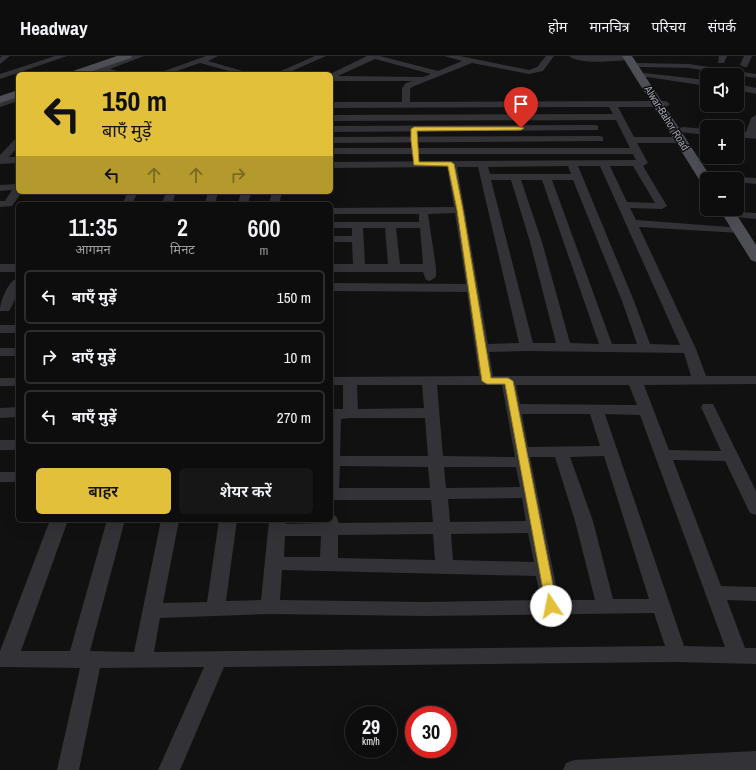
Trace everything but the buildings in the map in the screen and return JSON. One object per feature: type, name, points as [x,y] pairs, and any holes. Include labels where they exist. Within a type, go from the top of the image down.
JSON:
[{"type":"main road","points":[[68,72],[116,56]]},
{"type":"main road","points":[[80,72],[127,56]]},
{"type":"main road","name":"Alwar-Bahor Road","points":[[632,59],[647,75],[662,104]]},
{"type":"main road","name":"Alwar-Bahor Road","points":[[632,59],[706,172]]},
{"type":"main road","points":[[0,95],[16,90]]},
{"type":"main road","points":[[0,100],[16,94]]},
{"type":"main road","points":[[730,216],[756,257]]},
{"type":"main road","points":[[741,216],[756,240]]},
{"type":"street","points":[[0,62],[6,56]]},
{"type":"street","points":[[43,63],[49,56]]},
{"type":"street","points":[[0,77],[63,56]]},
{"type":"street","points":[[91,72],[140,56]]},
{"type":"street","points":[[166,72],[214,56]]},
{"type":"street","points":[[283,72],[322,56]]},
{"type":"street","points":[[333,77],[373,56],[440,73]]},
{"type":"street","points":[[396,62],[410,56]]},
{"type":"street","points":[[448,56],[529,72],[540,69],[550,56]]},
{"type":"street","points":[[406,101],[406,88],[409,85],[482,56]]},
{"type":"street","points":[[573,56],[593,59],[632,59],[756,76]]},
{"type":"street","points":[[685,56],[684,66],[688,80]]},
{"type":"street","points":[[744,65],[748,56],[756,57]]},
{"type":"street","points":[[200,61],[241,72]]},
{"type":"street","points":[[99,69],[114,72]]},
{"type":"street","points":[[647,75],[700,82]]},
{"type":"street","points":[[333,78],[425,78]]},
{"type":"street","points":[[744,88],[756,91]]},
{"type":"street","points":[[333,97],[406,101],[428,105],[662,104]]},
{"type":"street","points":[[0,104],[16,99]]},
{"type":"street","points":[[333,105],[406,101]]},
{"type":"street","points":[[540,104],[546,118]]},
{"type":"street","points":[[333,165],[643,163],[612,104]]},
{"type":"street","points":[[428,105],[432,118]]},
{"type":"street","points":[[472,105],[476,118]]},
{"type":"street","points":[[590,117],[605,150]]},
{"type":"street","points":[[333,118],[619,117]]},
{"type":"street","points":[[489,118],[491,129],[499,150]]},
{"type":"street","points":[[753,136],[756,118]]},
{"type":"street","points":[[333,129],[595,128]]},
{"type":"street","points":[[414,129],[416,164]]},
{"type":"street","points":[[631,140],[700,133]]},
{"type":"street","points":[[600,139],[334,140],[334,151],[637,151]]},
{"type":"street","points":[[0,145],[16,143]]},
{"type":"street","points":[[0,160],[16,143]]},
{"type":"street","points":[[558,150],[577,177],[628,301],[645,349]]},
{"type":"street","points":[[0,160],[16,160]]},
{"type":"street","points":[[604,163],[689,349],[700,380]]},
{"type":"street","points":[[623,205],[662,206],[636,163]]},
{"type":"street","points":[[451,164],[460,210],[487,381]]},
{"type":"street","points":[[482,164],[526,347]]},
{"type":"street","points":[[485,177],[577,177]]},
{"type":"street","points":[[515,177],[536,242],[564,348]]},
{"type":"street","points":[[546,177],[607,348]]},
{"type":"street","points":[[744,180],[756,181]]},
{"type":"street","points":[[0,188],[16,188]]},
{"type":"street","points":[[0,204],[8,204],[16,191]]},
{"type":"street","points":[[423,210],[430,268],[430,288]]},
{"type":"street","points":[[333,211],[460,210]]},
{"type":"street","points":[[744,213],[756,216]]},
{"type":"street","points":[[632,223],[739,230]]},
{"type":"street","points":[[333,225],[425,225]]},
{"type":"street","points":[[357,225],[359,268]]},
{"type":"street","points":[[390,225],[394,268]]},
{"type":"street","points":[[333,239],[358,239]]},
{"type":"street","points":[[0,268],[16,268]]},
{"type":"street","points":[[333,268],[430,268]]},
{"type":"street","points":[[2,308],[16,285]]},
{"type":"street","points":[[333,287],[472,288]]},
{"type":"street","points":[[2,308],[16,308]]},
{"type":"street","points":[[0,329],[16,329]]},
{"type":"street","points":[[482,348],[526,347],[689,349]]},
{"type":"street","points":[[0,352],[16,352]]},
{"type":"street","points":[[333,382],[700,380],[754,384]]},
{"type":"street","points":[[350,381],[351,414]]},
{"type":"street","points":[[429,381],[445,567]]},
{"type":"street","points":[[508,381],[551,606]]},
{"type":"street","points":[[58,522],[4,659],[142,660],[677,654],[747,656],[714,593],[635,381]]},
{"type":"street","points":[[0,382],[16,382]]},
{"type":"street","points":[[708,407],[756,509]]},
{"type":"street","points":[[514,409],[646,410]]},
{"type":"street","points":[[596,409],[677,654]]},
{"type":"street","points":[[0,413],[16,412]]},
{"type":"street","points":[[333,414],[432,413]]},
{"type":"street","points":[[0,445],[16,445]]},
{"type":"street","points":[[333,461],[436,461],[523,457],[561,452],[610,451]]},
{"type":"street","points":[[561,452],[584,521],[606,607]]},
{"type":"street","points":[[663,456],[731,456]]},
{"type":"street","points":[[0,477],[16,477]]},
{"type":"street","points":[[333,494],[530,492]]},
{"type":"street","points":[[68,770],[85,659],[116,522]]},
{"type":"street","points":[[142,660],[170,522]]},
{"type":"street","points":[[215,609],[228,522]]},
{"type":"street","points":[[270,607],[277,525],[330,524],[442,528],[536,527]]},
{"type":"street","points":[[329,564],[330,524]]},
{"type":"street","points":[[274,563],[544,569]]},
{"type":"street","points":[[714,593],[756,594]]},
{"type":"street","points":[[152,611],[270,607],[426,609],[551,606],[661,606]]},
{"type":"street","points":[[169,770],[218,659]]},
{"type":"street","points":[[574,770],[748,764]]},
{"type":"route","points":[[521,128],[414,129],[414,140],[416,164],[451,164],[460,210],[487,381],[508,381],[551,606]]}]
